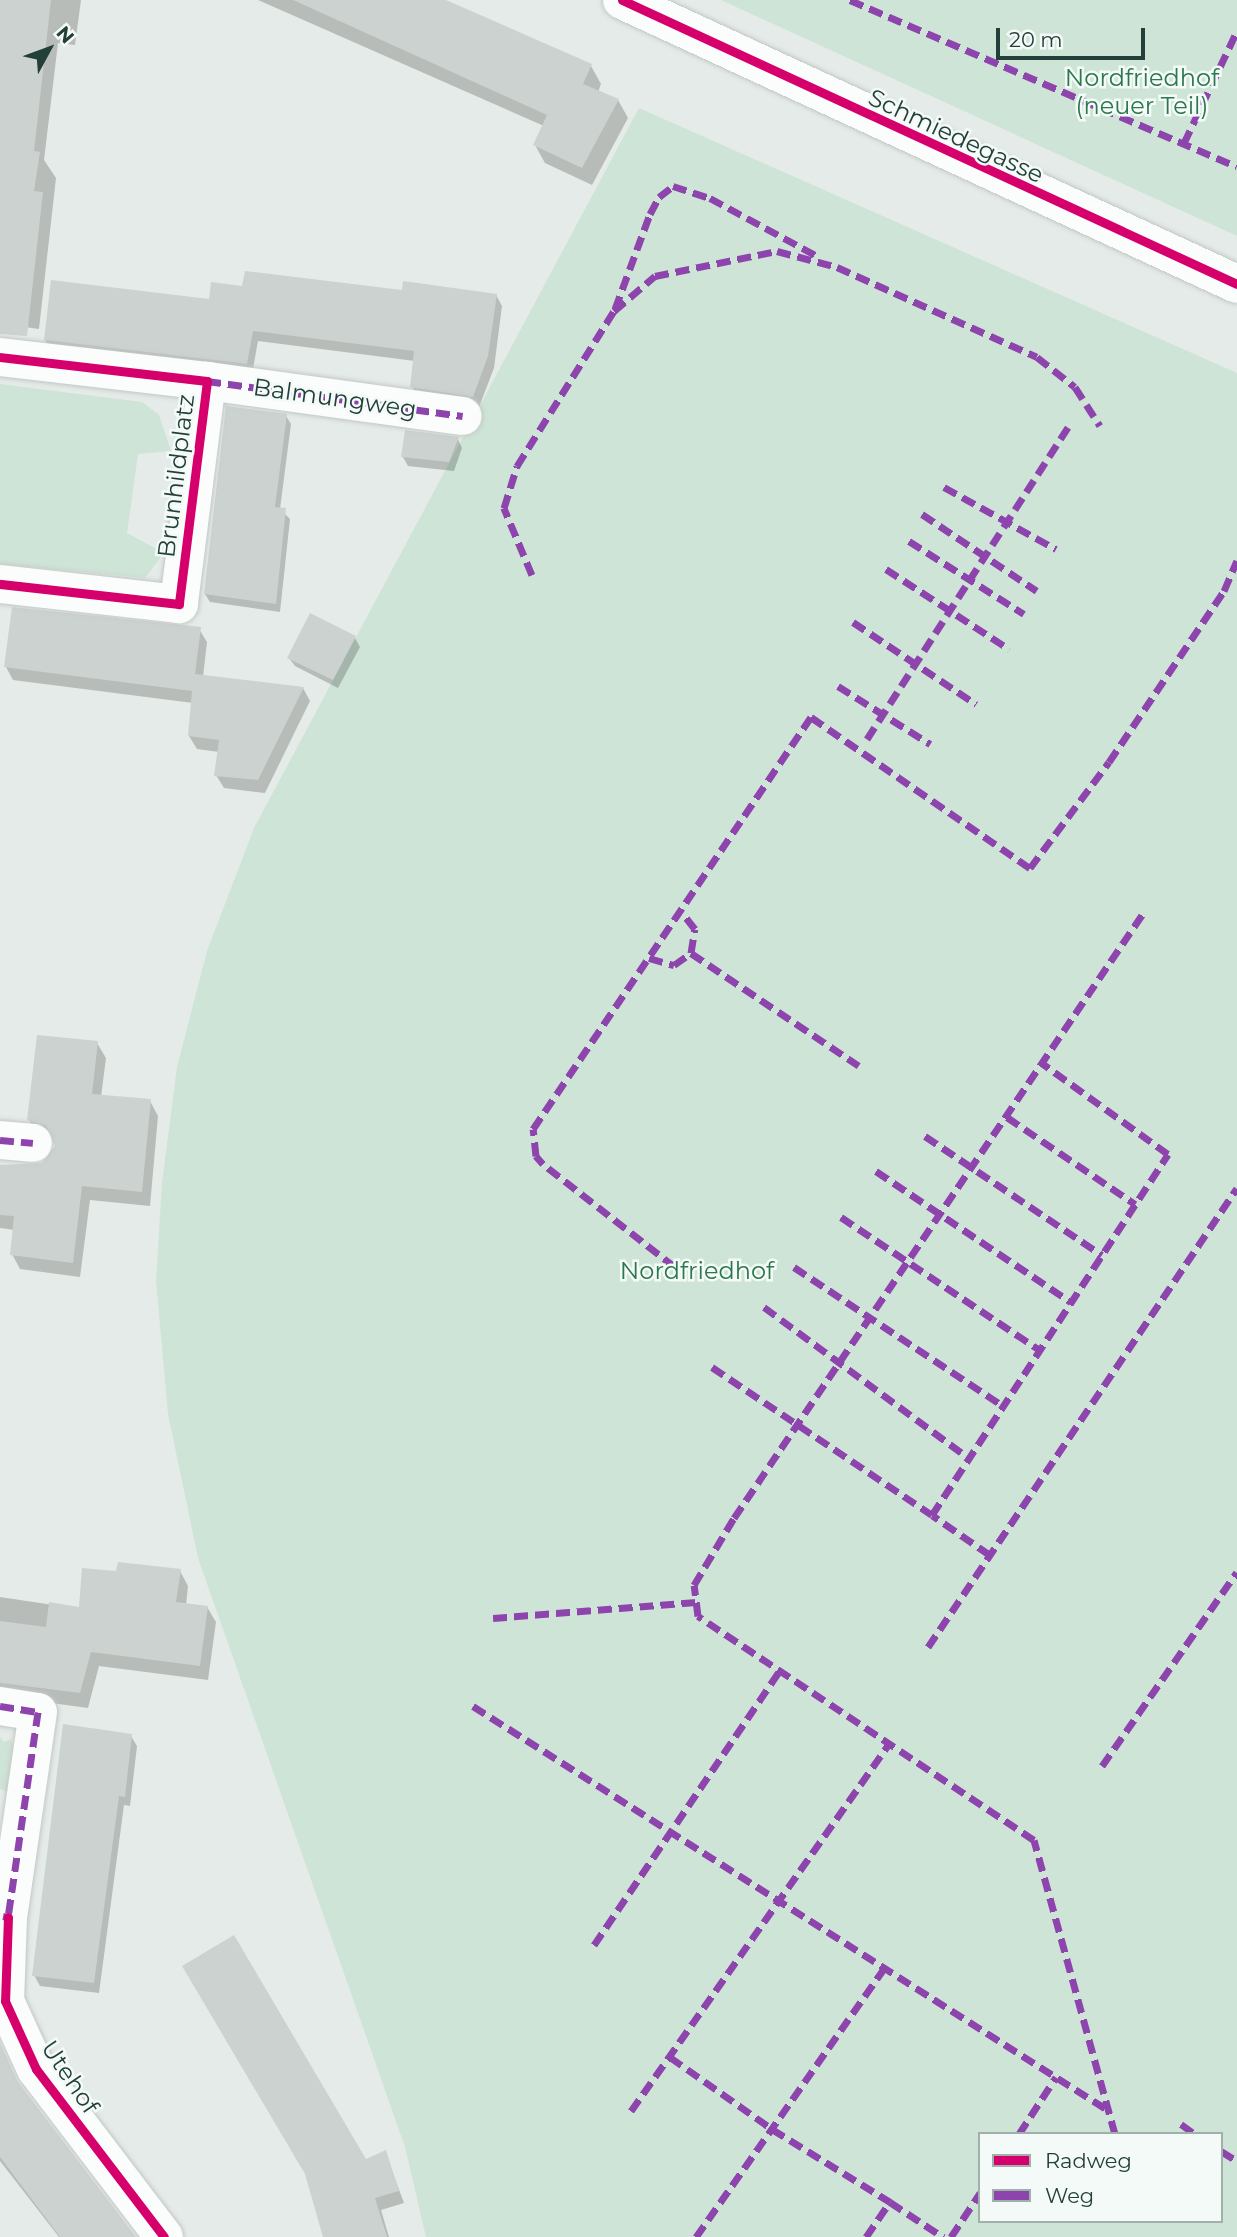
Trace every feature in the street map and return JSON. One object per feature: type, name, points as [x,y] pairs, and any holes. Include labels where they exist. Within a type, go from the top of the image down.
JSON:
[{"type":"street","name":"Schmiedegasse","points":[[622,0],[1237,284]]},
{"type":"street","name":"Brunhildplatz","points":[[0,357],[207,381],[179,604],[0,584]]},
{"type":"street","name":"Balmungweg","points":[[207,381],[463,416]]},
{"type":"street","name":"Utehof","points":[[0,1706],[38,1712],[4,1916],[5,2001],[36,2069],[164,2237]]},
{"type":"green space","name":"Nordfriedhof (neuer Teil)","points":[[721,0],[1237,0],[1237,236]]},
{"type":"green space","name":"Nordfriedhof","points":[[639,108],[1237,373],[1237,2237],[426,2237],[405,2147],[198,1558],[168,1414],[156,1281],[162,1183],[177,1067],[207,951],[254,828]]},
{"type":"green space","points":[[0,384],[142,402],[159,415],[171,451],[138,454],[127,533],[164,553],[145,578],[0,564]]},
{"type":"green space","points":[[0,1737],[4,1742],[11,1739],[17,1760],[11,1793],[0,1789]]},
{"type":"building","points":[[0,0],[51,0],[34,151],[40,152],[34,191],[43,192],[27,336],[0,334]]},
{"type":"building","points":[[293,0],[446,0],[592,64],[583,84],[619,99],[582,168],[533,145],[547,115]]},
{"type":"building","points":[[245,271],[402,290],[403,281],[497,294],[488,356],[473,397],[410,387],[414,351],[253,331],[247,364],[44,340],[51,280],[209,299],[211,282],[242,286]]},
{"type":"building","points":[[226,406],[287,414],[275,507],[286,508],[276,604],[204,594]]},
{"type":"building","points":[[405,430],[459,437],[449,462],[401,457]]},
{"type":"building","points":[[12,607],[201,627],[195,674],[304,687],[258,780],[214,776],[219,740],[188,736],[192,691],[4,667]]},
{"type":"building","points":[[310,613],[356,636],[333,680],[287,658]]},
{"type":"building","points":[[37,1035],[98,1041],[92,1094],[151,1099],[142,1192],[82,1186],[73,1263],[10,1255],[14,1216],[0,1215],[0,1165],[42,1163],[55,1146],[46,1126],[27,1120]]},
{"type":"building","points":[[118,1562],[181,1569],[176,1602],[208,1606],[200,1666],[91,1652],[80,1693],[0,1683],[0,1621],[46,1627],[49,1602],[79,1607],[82,1568],[116,1571]]},
{"type":"building","points":[[63,1724],[132,1734],[125,1797],[119,1796],[94,1983],[32,1976]]},
{"type":"building","points":[[234,1935],[366,2159],[386,2150],[399,2191],[375,2198],[387,2237],[323,2237],[305,2174],[182,1966]]},
{"type":"building","points":[[0,2043],[18,2082],[136,2237],[60,2237],[0,2157]]},
{"type":"marked path","points":[[850,0],[1237,167]]},
{"type":"marked path","points":[[1184,143],[1237,31]]},
{"type":"marked path","points":[[615,309],[650,214],[659,197],[673,186],[710,198],[819,257]]},
{"type":"marked path","points":[[532,575],[504,508],[517,466],[614,311],[655,276],[777,251],[837,267],[1037,357],[1075,387],[1100,426]]},
{"type":"marked path","points":[[207,381],[463,416]]},
{"type":"marked path","points":[[867,739],[1070,424]]},
{"type":"marked path","points":[[944,487],[1056,549]]},
{"type":"marked path","points":[[922,514],[1037,591]]},
{"type":"marked path","points":[[909,541],[1024,614]]},
{"type":"marked path","points":[[675,1267],[543,1164],[536,1156],[533,1129],[811,717],[1030,868],[1109,762],[1224,591],[1237,561]]},
{"type":"marked path","points":[[886,569],[1009,649]]},
{"type":"marked path","points":[[853,622],[976,704]]},
{"type":"marked path","points":[[838,686],[930,744]]},
{"type":"marked path","points":[[649,958],[674,965],[691,953],[695,929],[681,911]]},
{"type":"marked path","points":[[1114,2132],[1034,1840],[698,1616],[694,1585],[734,1518],[1144,912]]},
{"type":"marked path","points":[[691,953],[859,1066]]},
{"type":"marked path","points":[[990,1555],[932,1515],[1168,1154],[1043,1064]]},
{"type":"marked path","points":[[1007,1117],[1135,1204]]},
{"type":"marked path","points":[[925,1136],[1102,1255]]},
{"type":"marked path","points":[[0,1140],[33,1143]]},
{"type":"marked path","points":[[876,1171],[1071,1302]]},
{"type":"marked path","points":[[928,1647],[1237,1188]]},
{"type":"marked path","points":[[841,1217],[1040,1350]]},
{"type":"marked path","points":[[794,1267],[1003,1406]]},
{"type":"marked path","points":[[764,1307],[969,1458]]},
{"type":"marked path","points":[[712,1367],[932,1515]]},
{"type":"marked path","points":[[1102,1766],[1237,1572]]},
{"type":"marked path","points":[[493,1618],[696,1602]]},
{"type":"marked path","points":[[594,1945],[780,1670]]},
{"type":"marked path","points":[[0,1706],[38,1712],[8,1917],[3,1916]]},
{"type":"marked path","points":[[473,1706],[1108,2110]]},
{"type":"marked path","points":[[631,2111],[890,1743]]},
{"type":"marked path","points":[[696,2237],[885,1967]]},
{"type":"marked path","points":[[670,2057],[772,2129],[890,2202]]},
{"type":"marked path","points":[[1020,2132],[1056,2077]]},
{"type":"marked path","points":[[1181,2124],[1192,2132]]},
{"type":"marked path","points":[[1223,2152],[1237,2161]]},
{"type":"marked path","points":[[951,2237],[978,2196]]},
{"type":"marked path","points":[[866,2237],[890,2202],[943,2237]]},
{"type":"cycle path","points":[[622,0],[1237,284]]},
{"type":"cycle path","points":[[0,357],[207,381],[179,604],[0,584]]},
{"type":"cycle path","points":[[8,1917],[5,2001],[36,2069],[164,2237]]}]
